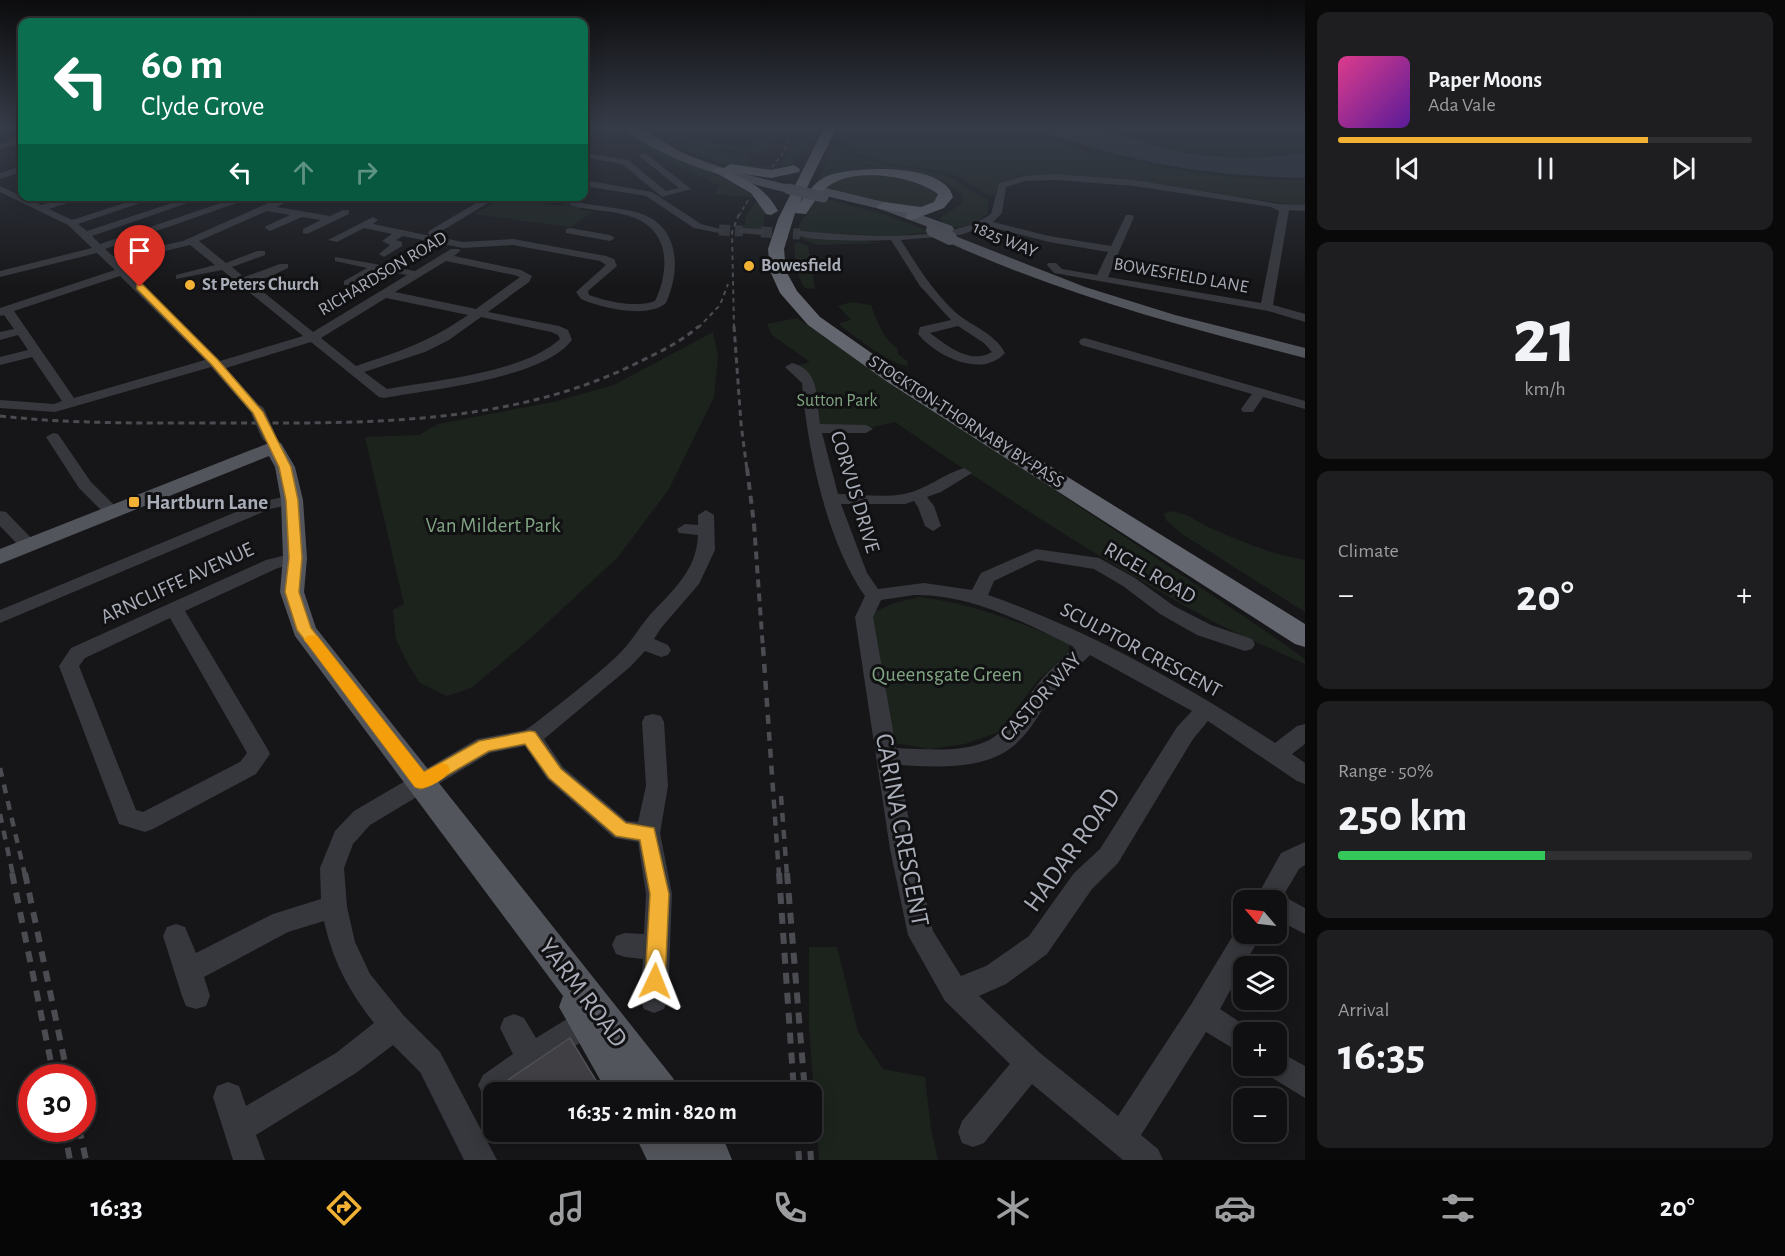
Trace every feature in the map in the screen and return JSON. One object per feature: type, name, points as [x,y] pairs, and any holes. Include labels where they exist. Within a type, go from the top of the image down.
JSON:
[{"type":"highway","points":[[741,180],[766,199],[771,211]]},
{"type":"highway","points":[[789,180],[787,186],[774,199],[766,246],[771,269],[778,284],[789,293]]},
{"type":"highway","name":"STOCKTON-THORNABY BY-PASS","points":[[808,180],[785,219],[776,249],[778,271],[789,293],[814,321],[893,377],[1305,637]]},
{"type":"highway","name":"STOCKTON-THORNABY BY-PASS","points":[[814,180],[791,231],[787,250],[790,271],[803,294],[827,319],[902,372],[1305,622]]},
{"type":"highway","points":[[800,212],[829,180]]},
{"type":"highway","points":[[911,215],[942,202],[946,197],[945,192],[924,180]]},
{"type":"highway","points":[[934,180],[955,193],[955,199],[938,219],[947,233]]},
{"type":"highway","points":[[884,206],[911,215],[923,215],[952,203]]},
{"type":"main road","name":"1825 WAY","points":[[764,180],[884,206]]},
{"type":"main road","name":"1825 WAY","points":[[825,194],[911,215],[1010,266],[1109,300],[1209,329],[1305,353]]},
{"type":"main road","name":"1825 WAY","points":[[947,233],[1115,297],[1209,324],[1305,347]]},
{"type":"main road","name":"YARM ROAD","points":[[271,441],[285,467],[292,500],[295,558],[292,592],[304,630],[507,893],[592,1017],[650,1082]]},
{"type":"main road","points":[[0,557],[111,512],[271,441]]},
{"type":"main road","name":"YARM ROAD","points":[[592,1017],[624,1082]]},
{"type":"main road","points":[[660,1142],[671,1160]]},
{"type":"main road","points":[[697,1142],[711,1160]]},
{"type":"street","points":[[648,180],[665,194],[686,189],[674,180]]},
{"type":"street","points":[[800,234],[895,239],[950,232],[986,223],[997,213],[1002,185],[1014,180]]},
{"type":"street","points":[[1078,180],[1138,185],[1280,207],[1305,208]]},
{"type":"street","points":[[589,184],[649,194],[698,226],[719,230]]},
{"type":"street","name":"YARM ROAD","points":[[0,189],[18,197]]},
{"type":"street","points":[[604,210],[619,200],[626,201]]},
{"type":"street","name":"YARM ROAD","points":[[26,201],[71,223],[123,271],[216,364],[258,412],[271,441]]},
{"type":"street","points":[[41,208],[67,201]]},
{"type":"street","points":[[71,223],[141,201]]},
{"type":"street","points":[[85,235],[189,201]]},
{"type":"street","points":[[0,274],[99,248],[236,201]]},
{"type":"street","points":[[111,260],[192,241],[283,201]]},
{"type":"street","points":[[433,233],[487,201]]},
{"type":"street","points":[[363,225],[401,228],[464,245],[504,241],[602,258],[612,263],[612,266],[582,292],[589,299],[641,308],[660,303],[672,262],[667,242],[643,218],[575,204],[572,201]]},
{"type":"street","points":[[270,228],[315,207]]},
{"type":"street","points":[[1269,308],[1267,305],[1284,210],[1280,207]]},
{"type":"street","points":[[268,208],[331,219]]},
{"type":"street","points":[[307,231],[346,212]]},
{"type":"street","points":[[1101,279],[1129,217]]},
{"type":"street","points":[[333,240],[377,218]]},
{"type":"street","points":[[986,223],[1049,239],[1114,250]]},
{"type":"street","points":[[384,254],[398,244],[387,241],[401,228]]},
{"type":"street","points":[[546,248],[572,230],[603,235]]},
{"type":"street","points":[[743,231],[760,232]]},
{"type":"street","points":[[895,239],[928,291],[961,322],[995,346],[999,353],[983,360],[964,358],[924,334],[924,330],[929,327],[961,322]]},
{"type":"street","points":[[192,241],[216,252],[224,267],[242,281],[268,295],[313,337],[384,393],[493,373],[542,358],[561,348],[566,340],[564,333],[555,329],[386,294]]},
{"type":"street","name":"RICHARDSON ROAD","points":[[0,404],[55,408],[313,337],[464,245]]},
{"type":"street","points":[[180,277],[224,267],[261,253]]},
{"type":"street","points":[[350,253],[335,261],[416,274]]},
{"type":"street","points":[[356,370],[420,349],[445,337],[525,280],[526,276],[444,257]]},
{"type":"street","name":"BOWESFIELD LANE","points":[[1052,265],[1058,271],[1269,308],[1305,318]]},
{"type":"street","points":[[242,281],[266,275],[284,266]]},
{"type":"street","points":[[348,283],[377,267]]},
{"type":"street","points":[[70,404],[21,331],[3,311],[123,271]]},
{"type":"street","points":[[0,336],[21,331]]},
{"type":"street","points":[[1085,342],[1186,366],[1305,405]]},
{"type":"street","points":[[0,361],[35,352]]},
{"type":"street","points":[[1109,364],[1121,352]]},
{"type":"street","name":"CORVUS DRIVE","points":[[792,367],[800,372],[809,383],[814,428],[831,499],[858,574],[874,596]]},
{"type":"street","points":[[1248,409],[1260,392]]},
{"type":"street","points":[[814,428],[866,429]]},
{"type":"street","points":[[53,437],[85,484],[111,512]]},
{"type":"street","points":[[831,499],[905,499],[935,489],[964,473]]},
{"type":"street","points":[[916,495],[926,506],[933,526]]},
{"type":"street","points":[[0,617],[266,505],[292,500]]},
{"type":"street","points":[[0,516],[28,545]]},
{"type":"street","points":[[481,1160],[430,1062],[394,1026],[360,982],[342,943],[334,908],[332,868],[343,838],[362,818],[485,745],[530,737],[569,709],[623,662],[642,642],[654,623],[690,584],[706,550],[706,523],[685,529]]},
{"type":"street","name":"RIGEL ROAD","points":[[977,599],[987,577],[1036,554],[1066,557],[1099,564],[1129,582],[1167,610],[1204,630],[1245,644]]},
{"type":"street","name":"ARNCLIFFE AVENUE","points":[[175,610],[259,753],[248,768],[145,822],[127,817],[69,666],[78,653],[272,564],[295,558]]},
{"type":"street","name":"SCULPTOR CRESCENT","points":[[874,596],[899,588],[955,592],[1088,645],[1243,731],[1305,775]]},
{"type":"street","name":"CARINA CRESCENT","points":[[874,596],[864,617],[902,849],[921,936],[955,992],[1030,1062],[1147,1160]]},
{"type":"street","points":[[642,642],[661,650]]},
{"type":"street","name":"CASTOR WAY","points":[[887,756],[927,758],[963,756],[999,745],[1018,728],[1050,682],[1088,645]]},
{"type":"street","name":"HADAR ROAD","points":[[955,992],[996,975],[1038,945],[1083,881],[1109,856],[1185,733],[1206,710]]},
{"type":"street","points":[[653,722],[657,786],[648,833],[659,894],[654,999]]},
{"type":"street","points":[[1276,754],[1305,732]]},
{"type":"street","points":[[530,737],[555,773],[622,831],[648,833]]},
{"type":"street","points":[[1274,890],[1290,861],[1305,852]]},
{"type":"street","points":[[176,936],[193,983],[282,922],[334,908]]},
{"type":"street","points":[[1287,911],[1305,922]]},
{"type":"street","points":[[1121,1139],[1202,1013],[1243,944]]},
{"type":"street","points":[[625,945],[656,947]]},
{"type":"street","points":[[1202,1013],[1233,1034]]},
{"type":"street","points":[[497,1082],[592,1017]]},
{"type":"street","points":[[239,1128],[346,1063],[394,1026]]},
{"type":"street","points":[[514,1028],[532,1058]]},
{"type":"street","points":[[973,1132],[1030,1062]]},
{"type":"street","points":[[1287,1071],[1305,1083]]},
{"type":"street","points":[[228,1097],[249,1160]]},
{"type":"green space","points":[[708,180],[733,180],[760,198],[714,194],[720,186]]},
{"type":"green space","points":[[818,180],[837,180],[815,186]]},
{"type":"green space","points":[[837,180],[911,180],[939,191],[934,204],[914,209],[823,189],[827,184]]},
{"type":"green space","points":[[908,180],[924,180],[945,189]]},
{"type":"green space","points":[[940,180],[954,180],[989,201],[987,214],[969,225],[949,227],[940,218],[961,204],[962,195]]},
{"type":"green space","points":[[965,180],[1013,180],[1000,183],[994,195],[989,196]]},
{"type":"green space","points":[[1093,180],[1305,180],[1305,206],[1135,183]]},
{"type":"green space","points":[[818,197],[886,215],[931,232],[892,236],[798,232],[799,225]]},
{"type":"green space","points":[[758,199],[765,211],[763,228],[761,230],[744,229],[746,216]]},
{"type":"green space","points":[[498,201],[530,201],[561,206],[566,203],[581,208],[579,210],[593,211],[571,227],[474,214]]},
{"type":"green space","points":[[810,236],[885,243],[817,245],[798,237]]},
{"type":"green space","points":[[795,243],[808,246],[815,289],[805,288],[796,267]]},
{"type":"green space","points":[[851,302],[871,305],[881,329],[898,349],[898,354],[908,362],[907,366],[882,355],[841,326],[840,323],[851,320],[838,306]]},
{"type":"green space","name":"Sutton Park","points":[[797,318],[1261,628],[1305,659],[1305,664],[1215,623],[1163,594],[1008,498],[895,422],[866,429],[814,428],[809,383],[792,367],[810,362],[772,335],[767,324]]},
{"type":"green space","name":"Van Mildert Park","points":[[713,332],[718,356],[714,397],[669,489],[618,557],[532,637],[471,688],[447,696],[420,683],[396,639],[393,610],[404,604],[365,437],[419,435],[438,424],[553,402],[614,385]]},
{"type":"green space","points":[[1170,511],[1183,514],[1217,531],[1260,548],[1305,560],[1305,612],[1182,534],[1166,520],[1164,514]]},
{"type":"green space","name":"Queensgate Green","points":[[920,597],[959,604],[1014,621],[1069,643],[1069,652],[1038,680],[999,732],[965,744],[930,749],[884,741],[864,617],[894,603]]},
{"type":"green space","points":[[809,947],[837,947],[858,1032],[883,1069],[925,1077],[931,1130],[938,1160],[819,1160],[818,1142],[822,1142],[822,1082],[813,1082],[809,1027]]},
{"type":"building","points":[[570,1038],[597,1082],[505,1082]]},
{"type":"tunnel","points":[[719,230],[743,231]]},
{"type":"tunnel","points":[[761,232],[800,234]]},
{"type":"railway","points":[[739,216],[749,198]]},
{"type":"railway","points":[[734,328],[732,232],[739,214]]},
{"type":"railway","points":[[698,328],[720,305],[728,284]]},
{"type":"railway","points":[[0,416],[80,422],[160,423],[322,423],[432,417],[486,410],[539,399],[591,383],[664,349],[699,326]]},
{"type":"railway","points":[[734,326],[741,424],[747,470]]},
{"type":"railway","points":[[747,468],[754,524],[763,649]]},
{"type":"railway","points":[[763,647],[779,875]]},
{"type":"railway","points":[[0,768],[25,875]]},
{"type":"railway","points":[[781,796],[787,875]]},
{"type":"railway","points":[[0,814],[13,875]]},
{"type":"railway","points":[[12,873],[51,1064]]},
{"type":"railway","points":[[25,873],[65,1064]]},
{"type":"railway","points":[[779,873],[793,1082]]},
{"type":"railway","points":[[787,873],[804,1082]]},
{"type":"railway","points":[[67,1142],[70,1160]]},
{"type":"railway","points":[[82,1142],[86,1160]]},
{"type":"railway","points":[[798,1142],[799,1160]]},
{"type":"railway","points":[[810,1142],[811,1160]]},
{"type":"slow traffic","points":[[312,640],[421,782],[442,770]]},
{"type":"place","name":"Bowesfield","points":[[749,266]]},
{"type":"place","name":"St Peters Church","points":[[190,285]]},
{"type":"place","name":"Hartburn Lane","points":[[134,502]]},
{"type":"route","points":[[140,287],[214,362],[258,412],[285,467],[292,500],[295,558],[292,592],[304,630],[421,782],[485,745],[530,737],[544,761],[555,773],[622,831],[648,833],[659,894],[655,981]]}]
